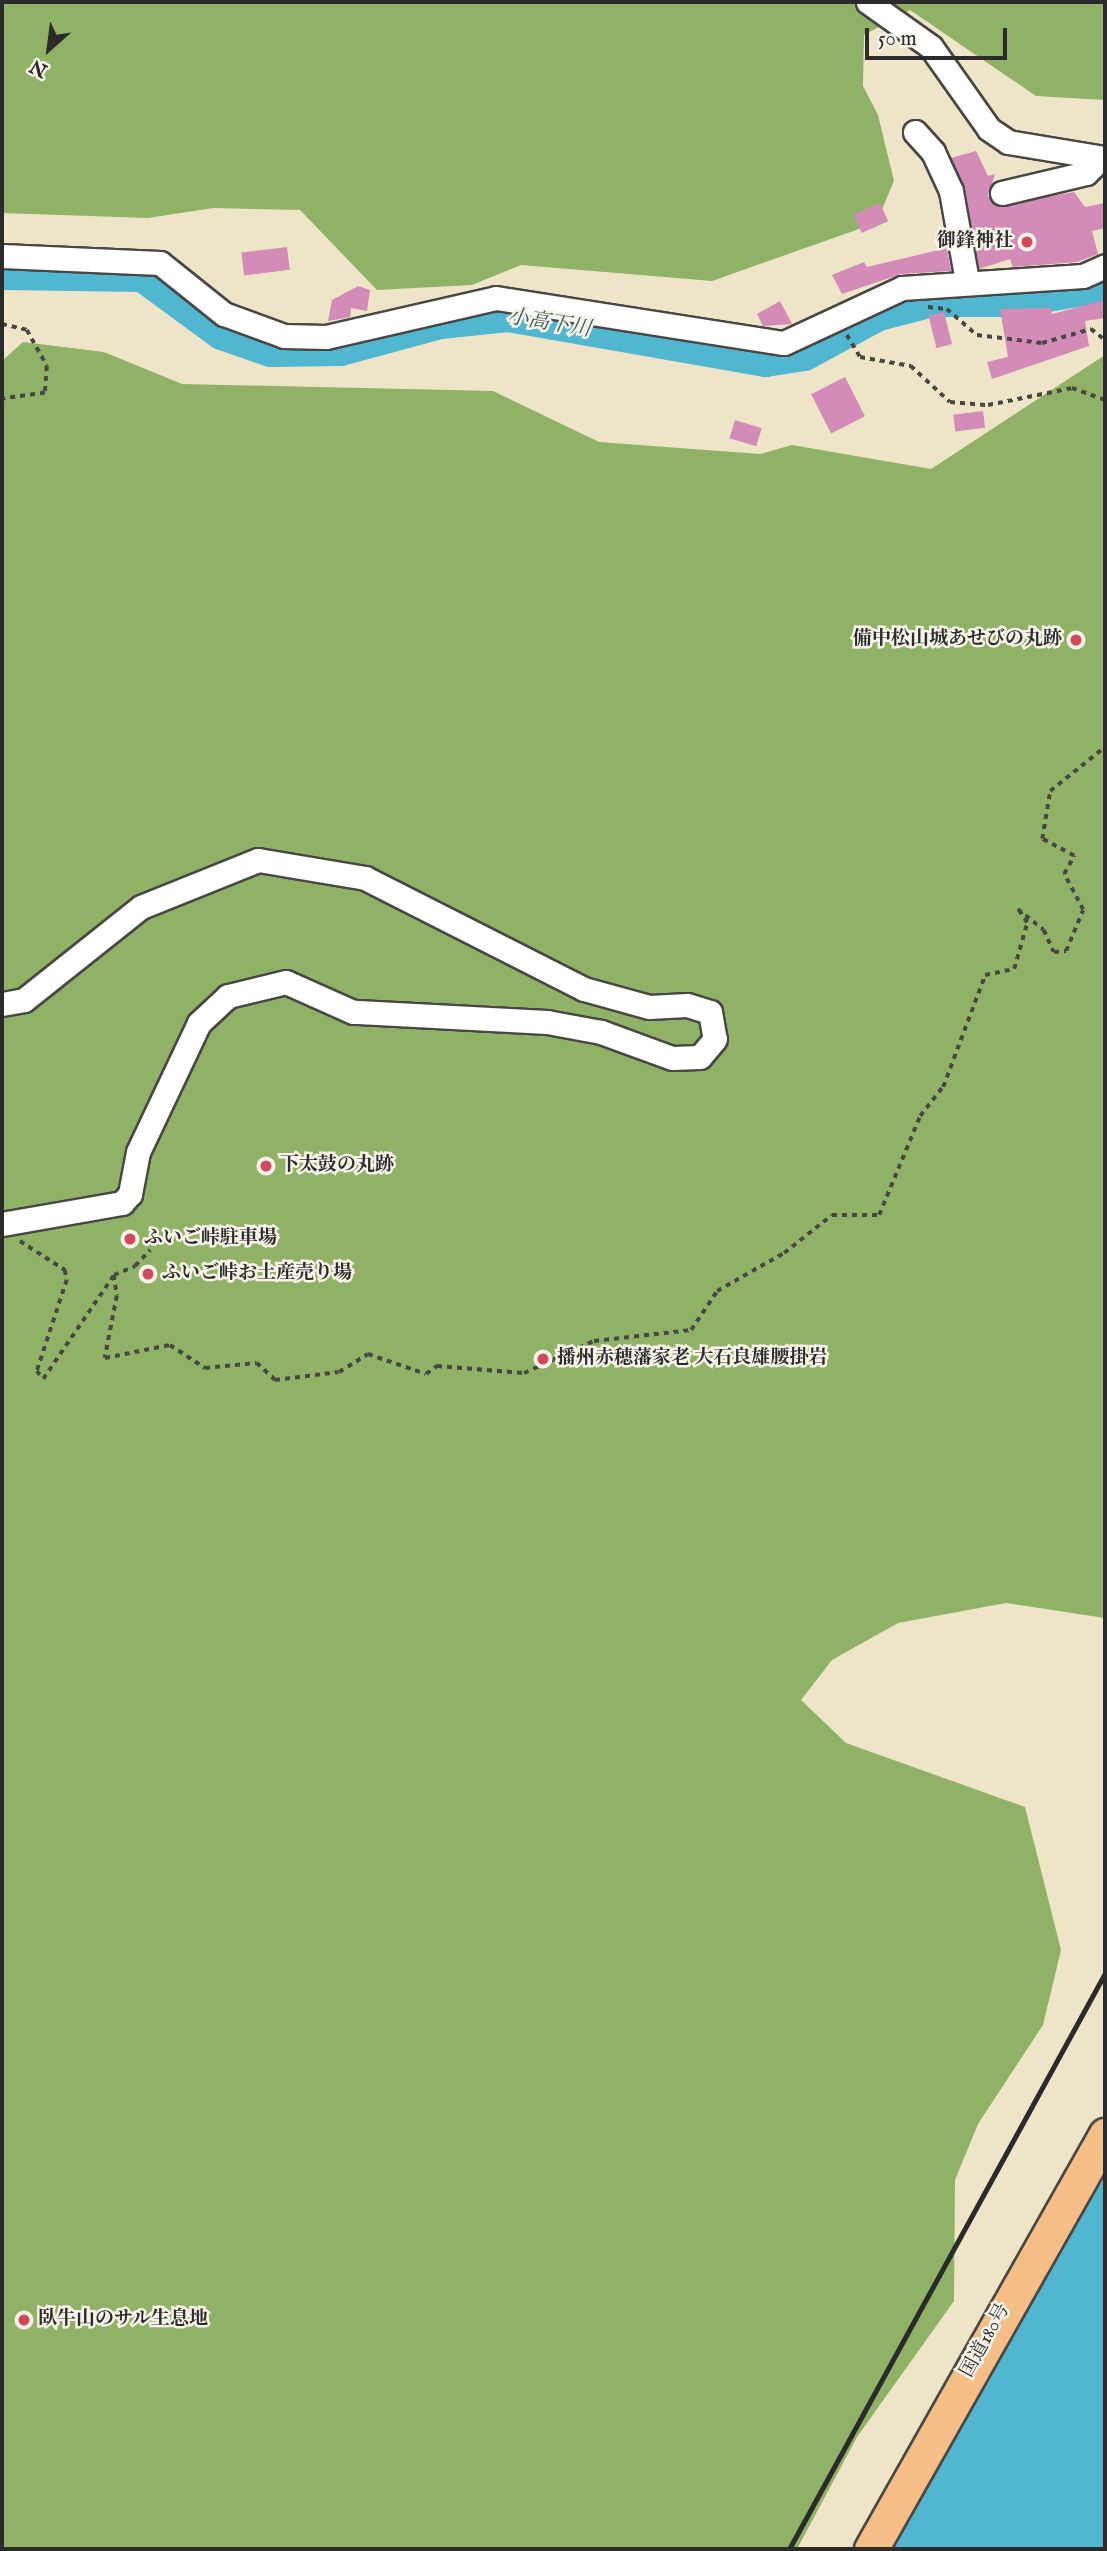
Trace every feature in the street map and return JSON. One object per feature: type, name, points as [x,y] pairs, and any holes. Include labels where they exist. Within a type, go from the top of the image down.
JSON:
[{"type":"highway","name":"国道180号","points":[[871,2549],[1105,2136]]},
{"type":"street","points":[[868,2],[932,47],[989,129],[1008,142],[1103,158]]},
{"type":"street","points":[[915,132],[933,152],[951,191],[967,281]]},
{"type":"street","points":[[1002,193],[1086,173],[1103,158]]},
{"type":"street","points":[[2,256],[160,263],[224,314],[284,336],[326,337],[496,298],[784,343],[892,292],[967,281],[1083,276],[1105,266]]},
{"type":"street","points":[[2,1004],[23,1000],[141,907],[258,860],[365,878],[584,989],[649,1007],[687,1004],[710,1012],[715,1039],[700,1057],[672,1058],[601,1031],[547,1022],[353,1012],[286,982],[228,996],[199,1023],[138,1152],[130,1194],[122,1203],[8,1231]]},
{"type":"path","points":[[933,310],[947,309],[977,335],[1042,343],[1091,329],[1105,340]]},
{"type":"path","points":[[841,323],[856,354],[922,371],[950,402],[988,405],[1072,388],[1105,400]]},
{"type":"path","points":[[2,324],[27,330],[47,366],[45,393],[2,398]]},
{"type":"path","points":[[114,1275],[117,1296],[105,1358],[170,1345],[205,1367],[257,1363],[275,1380],[339,1372],[368,1354],[426,1374],[437,1366],[524,1373],[594,1341],[691,1330],[717,1291],[784,1253],[832,1215],[879,1215],[920,1116],[943,1087],[985,975],[1014,969],[1027,923],[1018,909],[1044,930],[1054,952],[1066,951],[1083,909],[1064,874],[1074,856],[1042,839],[1050,791],[1105,747]]},
{"type":"path","points":[[8,1231],[65,1270],[37,1371],[43,1379],[114,1275],[135,1266],[150,1250]]},
{"type":"green space","points":[[2,2],[1105,2],[1105,100],[1036,96],[910,10],[864,35],[863,86],[878,115],[894,181],[876,223],[712,281],[521,265],[472,285],[377,290],[300,210],[213,208],[148,218],[2,213]]},
{"type":"green space","points":[[23,342],[104,352],[182,384],[493,391],[599,442],[760,454],[792,445],[931,469],[1105,355],[1105,1618],[1006,1603],[898,1623],[832,1660],[801,1700],[846,1743],[1025,1807],[1061,1950],[1043,2025],[978,2124],[955,2180],[954,2301],[857,2437],[797,2549],[2,2549],[2,361]]},
{"type":"water","points":[[1105,2176],[1105,2549],[893,2549],[1015,2323]]},
{"type":"building","points":[[976,151],[988,176],[995,174],[988,196],[997,206],[1074,192],[1085,207],[1105,203],[1105,228],[1092,231],[1098,254],[1077,262],[1013,267],[1010,259],[979,269],[965,189],[951,158]]},
{"type":"building","points":[[880,203],[888,221],[862,233],[854,215]]},
{"type":"building","points":[[287,247],[290,270],[244,275],[241,253]]},
{"type":"building","points":[[947,248],[951,271],[901,274],[842,294],[832,275],[864,262],[867,267]]},
{"type":"building","points":[[358,286],[370,290],[367,311],[351,308],[350,317],[328,321],[332,300]]},
{"type":"building","points":[[1105,300],[1105,318],[1085,321],[1089,346],[992,379],[987,362],[1008,357],[1000,309],[1051,308],[1052,314]]},
{"type":"building","points":[[780,301],[792,324],[763,326],[757,314]]},
{"type":"building","points":[[944,312],[952,344],[936,348],[928,316]]},
{"type":"building","points":[[845,377],[865,416],[831,433],[811,394]]},
{"type":"building","points":[[983,411],[985,428],[955,432],[953,415]]},
{"type":"building","points":[[735,420],[762,428],[756,446],[729,438]]},
{"type":"waterway","name":"小高下川","points":[[2,273],[142,275],[221,333],[270,350],[340,349],[440,322],[507,315],[765,360],[804,354],[878,314],[932,300],[1019,300],[1105,285]]},
{"type":"railway","points":[[789,2549],[1105,1973]]},
{"type":"place","name":"御鋒神社","points":[[1027,242]]},
{"type":"place","name":"備中松山城あせびの丸跡","points":[[1076,640]]},
{"type":"place","name":"下太鼓の丸跡","points":[[266,1166]]},
{"type":"place","name":"ふいご峠駐車場","points":[[130,1239]]},
{"type":"place","name":"ふいご峠お土産売り場","points":[[148,1274]]},
{"type":"place","name":"播州赤穂藩家老 大石良雄腰掛岩","points":[[543,1359]]},
{"type":"place","name":"臥牛山のサル生息地","points":[[24,2320]]}]
